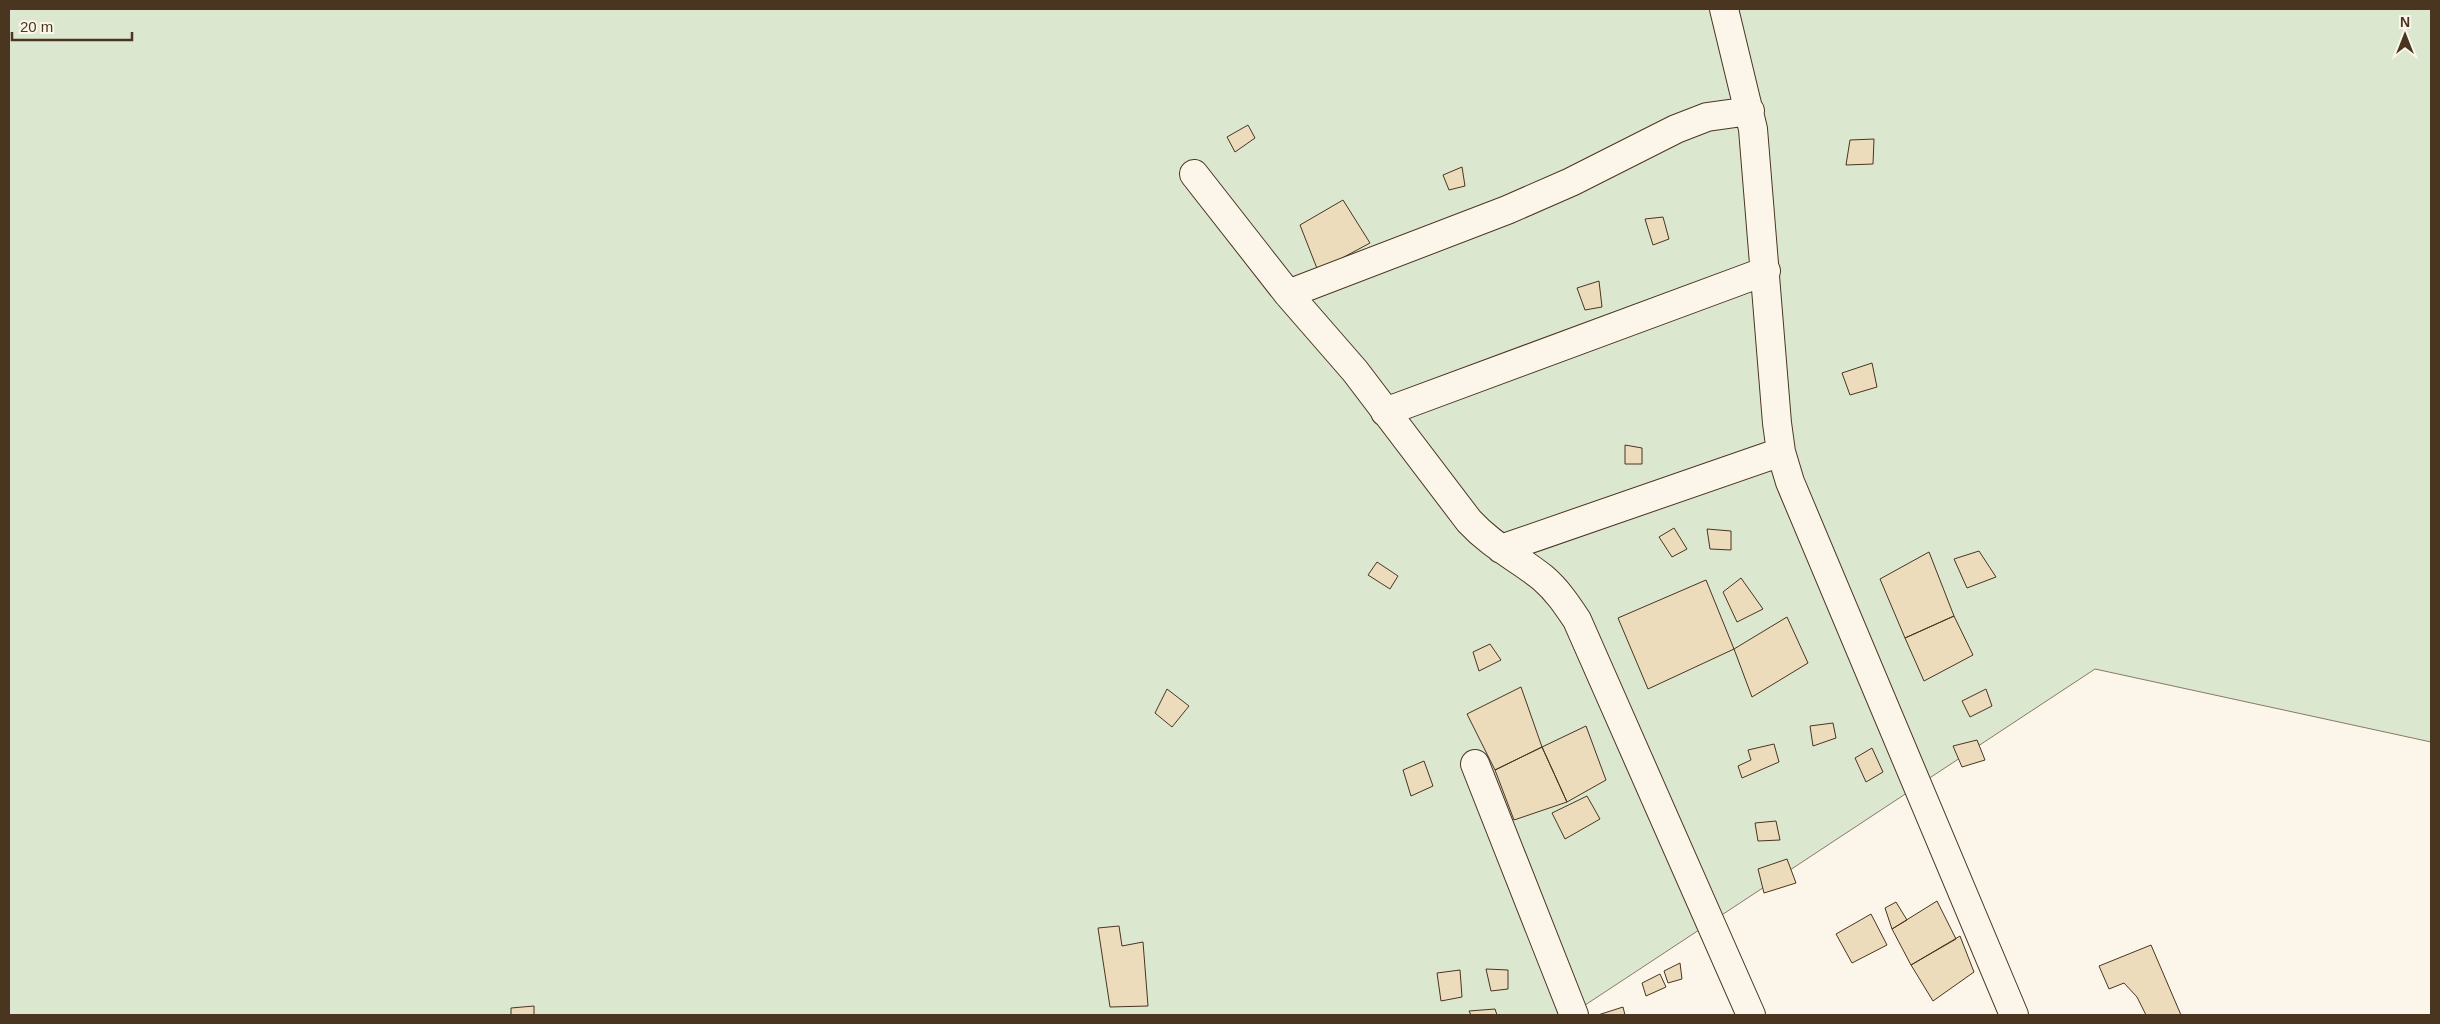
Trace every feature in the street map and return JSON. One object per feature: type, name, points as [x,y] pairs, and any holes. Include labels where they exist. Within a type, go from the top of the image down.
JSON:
[{"type":"street","points":[[1724,9],[1750,111],[1766,271],[1777,422],[1782,452],[1794,491],[2006,1013]]},
{"type":"street","points":[[1288,294],[1507,210],[1571,182],[1676,128],[1707,117],[1750,111]]},
{"type":"street","points":[[1194,174],[1288,294],[1355,371],[1469,521],[1486,540],[1544,580],[1560,594],[1577,620],[1751,1015]]},
{"type":"street","points":[[1385,412],[1766,271]]},
{"type":"street","points":[[1501,549],[1782,452]]},
{"type":"street","points":[[1474,764],[1574,1015]]},
{"type":"green space","points":[[9,9],[2431,9],[2431,742],[2095,669],[1570,1015],[9,1015]]},
{"type":"building","points":[[1248,125],[1255,138],[1235,152],[1227,137]]},
{"type":"building","points":[[1874,139],[1873,164],[1846,165],[1850,140]]},
{"type":"building","points":[[1462,167],[1465,186],[1449,190],[1443,175]]},
{"type":"building","points":[[1343,200],[1370,243],[1318,271],[1300,225]]},
{"type":"building","points":[[1663,217],[1669,239],[1653,245],[1645,219]]},
{"type":"building","points":[[1599,281],[1602,307],[1585,310],[1577,288]]},
{"type":"building","points":[[1872,363],[1877,387],[1850,395],[1842,373]]},
{"type":"building","points":[[1625,445],[1642,448],[1642,464],[1625,464]]},
{"type":"building","points":[[1674,528],[1687,549],[1672,557],[1659,537]]},
{"type":"building","points":[[1707,529],[1731,531],[1731,550],[1710,549]]},
{"type":"building","points":[[1979,551],[1996,577],[1967,588],[1954,559]]},
{"type":"building","points":[[1929,552],[1954,616],[1905,638],[1880,579]]},
{"type":"building","points":[[1377,562],[1398,576],[1390,589],[1368,575]]},
{"type":"building","points":[[1741,578],[1763,609],[1737,622],[1723,592]]},
{"type":"building","points":[[1706,580],[1734,649],[1648,689],[1618,618]]},
{"type":"building","points":[[1954,616],[1973,655],[1924,681],[1905,638]]},
{"type":"building","points":[[1787,617],[1808,663],[1752,697],[1734,649]]},
{"type":"building","points":[[1490,644],[1501,660],[1479,671],[1473,652]]},
{"type":"building","points":[[1521,687],[1542,747],[1495,770],[1467,714]]},
{"type":"building","points":[[1167,689],[1189,706],[1172,727],[1155,713]]},
{"type":"building","points":[[1986,689],[1992,706],[1970,717],[1962,701]]},
{"type":"building","points":[[1833,723],[1836,738],[1813,746],[1810,726]]},
{"type":"building","points":[[1586,726],[1606,780],[1567,802],[1542,747]]},
{"type":"building","points":[[1977,740],[1985,760],[1962,767],[1953,746]]},
{"type":"building","points":[[1774,744],[1779,762],[1742,778],[1738,766],[1751,760],[1748,750]]},
{"type":"building","points":[[1542,747],[1567,802],[1514,820],[1495,770]]},
{"type":"building","points":[[1872,748],[1883,772],[1866,782],[1855,758]]},
{"type":"building","points":[[1424,761],[1433,786],[1411,796],[1403,770]]},
{"type":"building","points":[[1587,796],[1600,819],[1565,839],[1552,813]]},
{"type":"building","points":[[1776,821],[1780,840],[1758,841],[1755,823]]},
{"type":"building","points":[[1787,859],[1796,883],[1764,893],[1758,869]]},
{"type":"building","points":[[1937,901],[1956,939],[1911,965],[1892,929]]},
{"type":"building","points":[[1896,902],[1907,920],[1892,929],[1885,908]]},
{"type":"building","points":[[1871,914],[1887,945],[1852,963],[1836,934]]},
{"type":"building","points":[[1119,926],[1122,946],[1143,942],[1148,1006],[1110,1007],[1098,928]]},
{"type":"building","points":[[1960,936],[1974,972],[1933,1001],[1911,965]]},
{"type":"building","points":[[2151,945],[2181,1015],[2146,1015],[2137,997],[2124,983],[2109,989],[2099,966]]},
{"type":"building","points":[[1680,963],[1682,979],[1668,983],[1664,971]]},
{"type":"building","points":[[1486,969],[1508,970],[1508,989],[1491,991]]},
{"type":"building","points":[[1460,970],[1462,997],[1441,1001],[1437,973]]},
{"type":"building","points":[[1660,974],[1666,987],[1646,996],[1642,983]]},
{"type":"building","points":[[534,1006],[534,1015],[511,1015],[511,1008]]},
{"type":"building","points":[[1623,1007],[1625,1015],[1598,1015]]},
{"type":"building","points":[[1495,1009],[1497,1015],[1471,1015],[1469,1011]]}]
